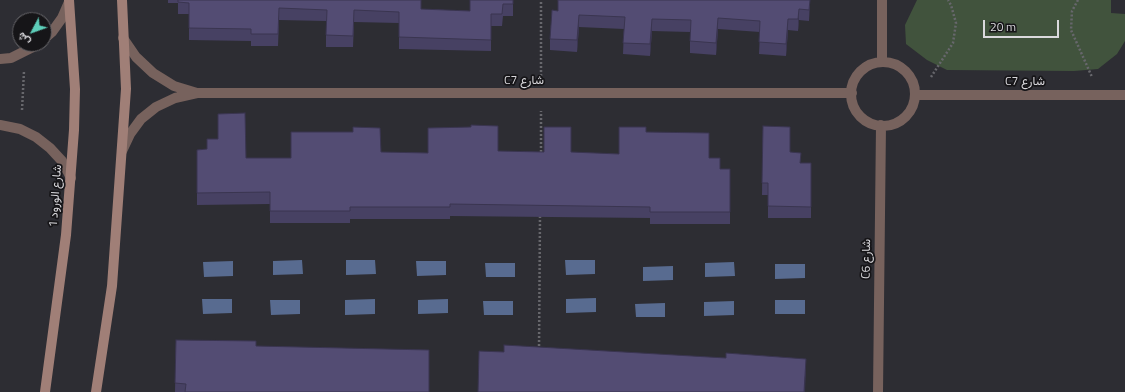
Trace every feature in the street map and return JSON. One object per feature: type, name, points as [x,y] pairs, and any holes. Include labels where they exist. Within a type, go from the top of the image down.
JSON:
[{"type":"street","points":[[96,392],[112,286],[122,151],[126,89],[122,0]]},
{"type":"street","points":[[882,0],[882,62]]},
{"type":"street","points":[[52,32],[62,18],[69,1]]},
{"type":"street","name":"شارع الورود 1","points":[[45,392],[59,297],[71,178],[75,89],[69,1]]},
{"type":"street","name":"C7 شارع","points":[[123,38],[136,57],[154,73],[174,86],[197,93]]},
{"type":"street","points":[[0,59],[18,55],[24,52]]},
{"type":"street","points":[[882,62],[895,64],[904,70],[911,77],[920,95],[908,115],[891,125],[870,123],[861,117],[855,108],[852,93],[852,86],[857,76],[864,68],[873,63],[882,62]]},
{"type":"street","name":"C7 شارع","points":[[122,151],[130,134],[141,119],[156,107],[175,98],[197,93],[852,93]]},
{"type":"street","name":"C7 شارع","points":[[920,95],[1125,95]]},
{"type":"street","points":[[0,125],[20,129],[36,137],[50,148],[62,161],[71,178]]},
{"type":"street","name":"C6 شارع","points":[[878,392],[881,125]]},
{"type":"path","points":[[541,0],[541,157]]},
{"type":"path","points":[[920,95],[954,43],[956,23],[948,0]]},
{"type":"path","points":[[1078,0],[1072,11],[1071,30],[1096,86],[1097,95]]},
{"type":"path","points":[[539,353],[540,212]]},
{"type":"green space","points":[[917,0],[1111,0],[1111,13],[1125,14],[1125,41],[1117,54],[1098,69],[1074,71],[947,70],[927,60],[906,44],[905,25]]},
{"type":"water","points":[[302,260],[303,274],[273,275],[273,261]]},
{"type":"water","points":[[346,260],[375,260],[376,274],[346,275]]},
{"type":"water","points":[[565,260],[595,260],[595,274],[566,275]]},
{"type":"water","points":[[233,261],[233,276],[204,277],[203,262]]},
{"type":"water","points":[[416,261],[446,261],[446,275],[417,276]]},
{"type":"water","points":[[734,262],[735,276],[705,277],[705,263]]},
{"type":"water","points":[[485,263],[515,263],[515,277],[486,277]]},
{"type":"water","points":[[775,264],[805,264],[805,278],[775,279]]},
{"type":"water","points":[[673,266],[673,280],[643,281],[643,267]]},
{"type":"water","points":[[596,298],[596,312],[566,313],[566,299]]},
{"type":"water","points":[[202,299],[232,299],[232,313],[203,314]]},
{"type":"water","points":[[375,299],[375,314],[345,315],[345,300]]},
{"type":"water","points":[[448,299],[448,313],[418,314],[418,300]]},
{"type":"water","points":[[270,300],[300,300],[300,314],[271,315]]},
{"type":"water","points":[[775,300],[805,300],[805,314],[775,314]]},
{"type":"water","points":[[483,301],[513,301],[513,315],[484,315]]},
{"type":"water","points":[[734,301],[734,315],[704,316],[704,302]]},
{"type":"water","points":[[665,303],[665,317],[636,317],[635,304]]},
{"type":"building","points":[[178,0],[421,0],[421,9],[470,11],[470,0],[513,0],[513,4],[503,4],[502,14],[491,14],[491,40],[399,37],[399,12],[354,10],[353,36],[326,35],[327,10],[279,8],[278,34],[251,34],[251,29],[189,28],[189,3],[178,2]]},
{"type":"building","points":[[558,0],[810,0],[809,10],[799,9],[798,19],[788,19],[786,44],[759,42],[760,21],[718,18],[716,43],[690,41],[691,20],[652,19],[650,44],[623,43],[625,17],[579,15],[577,40],[550,39],[552,10],[558,11]]},
{"type":"building","points":[[245,113],[246,158],[291,158],[291,132],[353,132],[353,127],[380,128],[381,152],[428,153],[428,128],[471,127],[471,125],[498,126],[498,151],[544,152],[544,127],[571,127],[571,152],[619,154],[619,127],[646,127],[646,132],[709,133],[709,158],[720,158],[720,169],[730,169],[730,212],[650,212],[650,207],[450,204],[450,207],[350,207],[350,211],[270,211],[270,192],[197,193],[197,150],[207,149],[207,139],[218,139],[218,114]]},
{"type":"building","points":[[763,126],[790,127],[790,152],[801,153],[800,163],[811,163],[811,207],[768,206],[768,183],[762,183]]},
{"type":"building","points":[[176,340],[256,341],[256,346],[429,350],[429,392],[185,392],[186,384],[175,383]]},
{"type":"building","points":[[504,345],[726,358],[726,353],[806,359],[804,392],[478,392],[479,351],[504,352]]}]
